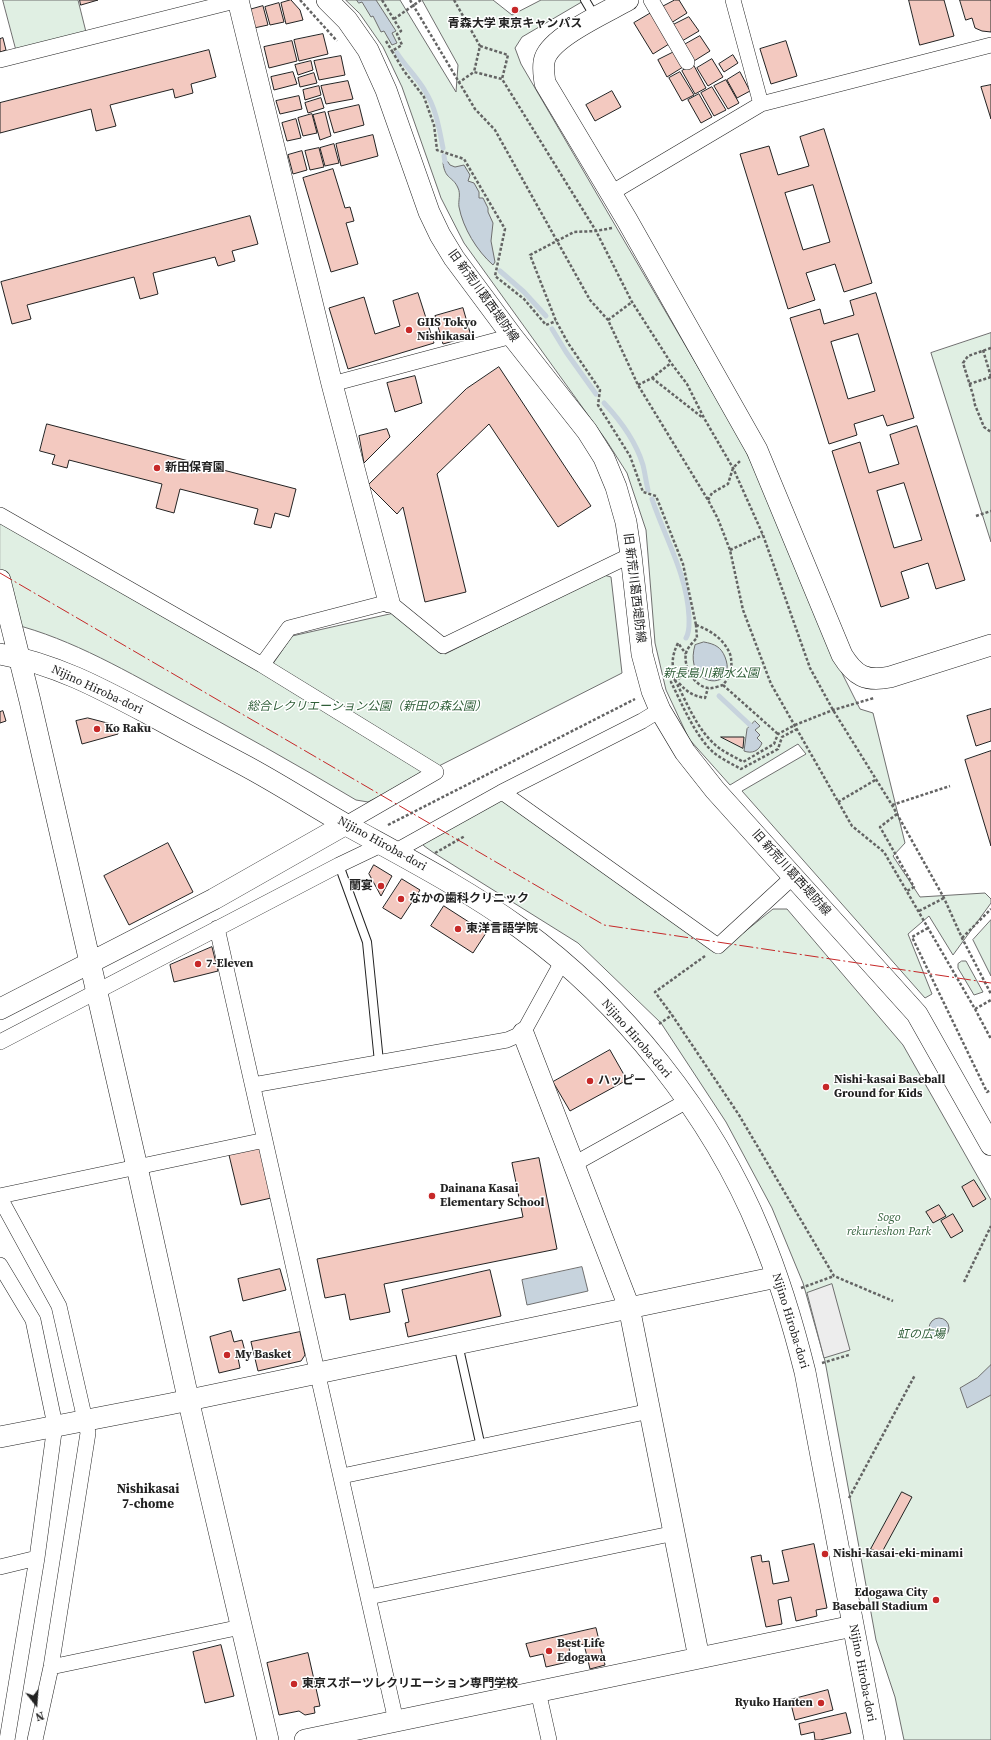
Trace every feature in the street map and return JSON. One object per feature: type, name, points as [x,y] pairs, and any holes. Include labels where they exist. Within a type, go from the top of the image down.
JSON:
[{"type":"street","points":[[0,60],[239,0],[332,384],[389,602],[443,646],[631,555]]},
{"type":"street","name":"旧 新荒川葛西堤防線","points":[[327,0],[348,20],[368,50],[386,90],[429,212],[440,235],[454,258],[512,336],[587,431],[604,458],[616,487],[626,522],[642,654],[652,691],[660,710],[685,752],[715,790],[917,1014],[991,1145]]},
{"type":"street","points":[[628,0],[562,38],[552,47],[544,59],[543,71],[545,83],[611,193],[757,450],[842,655],[850,668],[861,676],[876,680],[890,677],[991,645]]},
{"type":"street","points":[[651,0],[687,62]]},
{"type":"street","points":[[733,0],[761,104]]},
{"type":"street","points":[[611,193],[761,104],[991,45]]},
{"type":"street","points":[[332,384],[512,336]]},
{"type":"street","points":[[0,515],[262,665],[436,772],[214,899],[0,1009]]},
{"type":"street","points":[[0,580],[9,656],[30,701],[137,1167],[188,1400],[268,1740]]},
{"type":"street","points":[[262,665],[289,628],[389,602]]},
{"type":"street","name":"Nijino Hiroba-dori","points":[[9,656],[47,666],[103,689],[264,776],[346,824],[389,840],[522,929],[562,962],[597,994],[659,1063],[687,1101],[714,1142],[738,1186],[759,1230],[777,1276],[793,1324],[805,1372],[852,1626],[875,1740]]},
{"type":"street","points":[[0,1042],[339,865],[389,840],[502,792],[642,721],[660,710]]},
{"type":"street","points":[[502,792],[718,946],[794,876]]},
{"type":"street","points":[[217,928],[342,1476],[396,1721]]},
{"type":"street","points":[[253,1085],[507,1040],[523,1033],[562,962]]},
{"type":"street","points":[[523,1033],[629,1307],[699,1658]]},
{"type":"street","points":[[574,1164],[687,1101]]},
{"type":"street","points":[[35,1740],[51,1667],[88,1433],[59,1306],[0,1197],[265,1140]]},
{"type":"street","points":[[0,1265],[32,1320],[55,1425],[37,1558],[5,1733]]},
{"type":"street","points":[[0,1437],[188,1400],[777,1276]]},
{"type":"street","points":[[342,1476],[650,1411]]},
{"type":"street","points":[[369,1597],[675,1533]]},
{"type":"street","points":[[0,1567],[37,1558]]},
{"type":"street","points":[[305,1740],[852,1626]]},
{"type":"street","points":[[51,1667],[241,1627]]},
{"type":"street","points":[[538,1692],[549,1740]]},
{"type":"lane","points":[[585,0],[596,18]]},
{"type":"lane","points":[[339,865],[367,942],[379,1062]]},
{"type":"lane","points":[[458,1344],[481,1446]]},
{"type":"path","points":[[382,0],[401,31],[397,34],[402,45],[392,51],[404,71],[424,97],[434,125],[437,150],[464,159],[505,229],[495,276],[524,299],[546,325],[556,321]]},
{"type":"path","points":[[410,0],[458,83],[475,109],[495,130],[556,242],[590,300],[608,320],[638,385],[708,500],[730,550],[743,610],[771,684],[852,826],[884,852],[975,1008],[991,1039]]},
{"type":"path","points":[[394,19],[421,0]]},
{"type":"path","points":[[454,0],[480,46],[474,72],[458,83]]},
{"type":"path","points":[[480,46],[508,55],[502,79]]},
{"type":"path","points":[[474,72],[502,79],[596,231],[632,302],[670,363],[687,384],[704,418],[733,468],[763,535],[810,668],[832,710],[877,779],[944,898],[962,938],[991,994]]},
{"type":"path","points":[[615,227],[596,231],[574,232],[530,255],[556,321],[568,343],[600,390],[598,405],[630,456],[643,492],[656,496],[683,564],[696,625],[697,638],[690,645],[686,654],[686,663],[690,673],[696,683],[708,688],[723,686],[732,673],[730,654],[721,641],[708,629],[696,625]]},
{"type":"path","points":[[608,320],[632,302]]},
{"type":"path","points":[[991,348],[968,356],[963,363],[984,427],[991,432]]},
{"type":"path","points":[[969,384],[991,377],[983,350]]},
{"type":"path","points":[[638,385],[652,378],[670,363]]},
{"type":"path","points":[[652,378],[704,418]]},
{"type":"path","points":[[708,500],[712,494],[728,484],[733,468],[743,458]]},
{"type":"path","points":[[976,516],[991,511]]},
{"type":"path","points":[[730,550],[763,535]]},
{"type":"path","points":[[686,654],[678,643],[673,653],[672,665],[676,680],[689,707],[703,730],[718,747],[743,762],[774,744],[778,734],[795,725],[832,710],[878,697]]},
{"type":"path","points":[[690,673],[671,682],[697,732],[714,753],[741,769],[778,749],[782,738],[798,729]]},
{"type":"path","points":[[676,680],[686,691],[696,697],[705,698],[708,688]]},
{"type":"path","points":[[723,686],[778,734]]},
{"type":"path","points":[[389,840],[635,699]]},
{"type":"path","points":[[838,802],[877,779]]},
{"type":"path","points":[[892,805],[950,786]]},
{"type":"path","points":[[897,814],[880,827],[914,887],[907,891]]},
{"type":"path","points":[[433,854],[465,836]]},
{"type":"path","points":[[919,911],[944,898]]},
{"type":"path","points":[[962,938],[991,909]]},
{"type":"path","points":[[928,928],[912,937],[987,1092],[991,1090]]},
{"type":"path","points":[[718,946],[655,992],[739,1115],[834,1276],[893,1302]]},
{"type":"path","points":[[975,1008],[991,1000]]},
{"type":"path","points":[[659,1024],[672,1015]]},
{"type":"path","points":[[964,1282],[991,1226]]},
{"type":"path","points":[[799,1289],[834,1276]]},
{"type":"path","points":[[819,1364],[849,1355]]},
{"type":"path","points":[[846,1502],[915,1375]]},
{"type":"green space","points":[[3,0],[78,0],[86,32],[16,49]]},
{"type":"green space","name":"新長島川親水公園","points":[[346,0],[400,0],[456,92],[458,65],[422,0],[493,0],[512,15],[541,0],[585,0],[522,37],[515,48],[521,64],[740,439],[771,506],[813,609],[843,676],[860,709],[873,713],[905,843],[893,856],[920,897],[985,893],[991,899],[991,903],[953,955],[929,916],[908,934],[932,994],[925,998],[742,791],[806,754],[798,744],[730,785],[689,739],[666,690],[655,643],[646,530],[627,473],[606,440],[464,243],[441,198],[402,87],[383,47],[360,14]]},
{"type":"green space","points":[[991,333],[991,542],[931,353]]},
{"type":"green space","name":"総合レクリエーション公園（新田の森公園）","points":[[0,519],[268,671],[292,636],[394,613],[445,654],[604,575],[611,577],[622,673],[368,802],[356,800],[311,773],[111,663],[46,634],[0,621]]},
{"type":"green space","name":"Sogo rekurieshon Park","points":[[502,793],[718,953],[773,909],[787,909],[903,1045],[991,1200],[991,1740],[904,1740],[895,1697],[876,1640],[825,1361],[803,1283],[772,1208],[726,1122],[661,1023],[578,943],[434,853],[422,843]]},
{"type":"green space","points":[[991,920],[991,976],[973,940]]},
{"type":"green space","points":[[962,961],[966,961],[983,992],[974,995],[958,968],[958,964]]},
{"type":"shaded area","points":[[357,0],[376,0],[396,31],[392,33],[397,43],[392,45],[384,31],[381,32],[373,16],[371,17],[362,2],[359,3]]},
{"type":"shaded area","points":[[448,162],[450,165],[455,167],[464,165],[470,175],[468,181],[474,183],[479,192],[479,198],[483,198],[488,208],[488,212],[493,223],[491,241],[495,262],[493,265],[476,246],[467,231],[459,207],[459,190],[454,181],[445,172],[443,163]]},
{"type":"shaded area","points":[[704,642],[717,646],[725,657],[727,668],[724,676],[718,680],[710,681],[702,677],[696,670],[693,660],[695,645]]},
{"type":"shaded area","points":[[755,721],[760,726],[755,730],[760,735],[757,738],[762,743],[755,751],[744,751],[747,729]]},
{"type":"shaded area","points":[[582,1267],[588,1291],[527,1305],[522,1280]]},
{"type":"shaded area","points":[[832,1284],[850,1350],[824,1358],[807,1293]]},
{"type":"shaded area","points":[[939,1318],[946,1321],[949,1328],[946,1335],[939,1338],[932,1335],[929,1328],[932,1321]]},
{"type":"shaded area","points":[[991,1365],[991,1395],[967,1408],[960,1388],[977,1378]]},
{"type":"building","points":[[80,0],[98,0],[81,5]]},
{"type":"building","points":[[291,0],[300,10],[303,20],[286,24],[281,3]]},
{"type":"building","points":[[675,0],[679,0],[687,13],[671,23],[662,7]]},
{"type":"building","points":[[909,0],[944,0],[954,36],[920,45]]},
{"type":"building","points":[[960,0],[991,0],[991,32],[982,31],[975,28],[972,18],[966,20]]},
{"type":"building","points":[[279,3],[284,22],[270,25],[265,7]]},
{"type":"building","points":[[263,6],[268,25],[254,28],[249,10]]},
{"type":"building","points":[[651,13],[669,44],[653,54],[634,23]]},
{"type":"building","points":[[689,17],[699,31],[682,41],[673,25]]},
{"type":"building","points":[[323,34],[328,54],[299,61],[294,40]]},
{"type":"building","points":[[700,36],[710,51],[694,61],[684,45]]},
{"type":"building","points":[[3,38],[6,50],[0,52],[0,39]]},
{"type":"building","points":[[292,41],[297,61],[269,68],[264,47]]},
{"type":"building","points":[[786,41],[797,76],[771,84],[760,49]]},
{"type":"building","points":[[209,50],[216,77],[191,84],[193,93],[175,98],[173,89],[110,105],[116,126],[96,131],[91,109],[0,133],[0,103]]},
{"type":"building","points":[[674,52],[683,67],[667,77],[658,60]]},
{"type":"building","points":[[733,55],[738,63],[724,72],[719,64]]},
{"type":"building","points":[[341,56],[345,75],[319,80],[314,61]]},
{"type":"building","points":[[712,59],[723,77],[708,86],[697,68]]},
{"type":"building","points":[[311,61],[313,70],[298,75],[295,65]]},
{"type":"building","points":[[693,64],[706,88],[695,94],[682,71]]},
{"type":"building","points":[[293,72],[297,84],[274,90],[271,77]]},
{"type":"building","points":[[680,72],[694,95],[682,101],[669,78]]},
{"type":"building","points":[[740,72],[750,91],[737,98],[727,80]]},
{"type":"building","points":[[314,73],[317,83],[300,87],[298,78]]},
{"type":"building","points":[[726,80],[739,103],[728,109],[714,86]]},
{"type":"building","points":[[348,81],[353,99],[326,104],[321,86]]},
{"type":"building","points":[[991,85],[991,119],[981,87]]},
{"type":"building","points":[[319,86],[321,95],[305,100],[303,90]]},
{"type":"building","points":[[712,87],[726,110],[714,116],[701,93]]},
{"type":"building","points":[[612,91],[621,107],[595,121],[586,105]]},
{"type":"building","points":[[699,94],[712,117],[701,123],[688,100]]},
{"type":"building","points":[[299,96],[302,109],[280,114],[276,101]]},
{"type":"building","points":[[321,98],[324,108],[308,113],[305,103]]},
{"type":"building","points":[[359,105],[364,125],[334,133],[328,112]]},
{"type":"building","points":[[325,112],[331,136],[320,140],[313,115]]},
{"type":"building","points":[[312,114],[317,133],[303,136],[298,118]]},
{"type":"building","points":[[296,119],[301,138],[287,141],[282,123]]},
{"type":"building","points":[[824,129],[872,283],[844,292],[835,264],[806,273],[815,300],[788,309],[740,154],[769,146],[778,175],[809,166],[800,137]],"holes":[[[813,185],[830,242],[803,250],[785,193]]]},
{"type":"building","points":[[373,135],[378,156],[341,166],[336,144]]},
{"type":"building","points":[[334,144],[339,163],[325,166],[320,148]]},
{"type":"building","points":[[319,148],[324,167],[310,170],[305,151]]},
{"type":"building","points":[[302,151],[307,170],[293,174],[288,155]]},
{"type":"building","points":[[333,169],[345,208],[350,207],[354,221],[346,223],[358,264],[331,272],[303,178]]},
{"type":"building","points":[[250,216],[258,244],[232,251],[235,261],[218,266],[215,257],[153,273],[158,294],[140,299],[134,277],[27,305],[31,319],[12,324],[1,282]]},
{"type":"building","name":"GIIS Tokyo Nishikasai","points":[[418,293],[434,343],[348,369],[329,308],[364,297],[375,334],[400,326],[393,301]]},
{"type":"building","points":[[876,293],[914,418],[887,426],[883,415],[854,424],[857,435],[829,444],[790,318],[820,309],[824,324],[854,315],[850,301]],"holes":[[[858,334],[875,391],[848,399],[831,342]]]},
{"type":"building","points":[[463,308],[471,336],[443,344],[435,316]]},
{"type":"building","points":[[499,367],[591,506],[558,527],[489,424],[437,474],[466,592],[425,602],[403,507],[397,514],[368,485],[466,389]]},
{"type":"building","points":[[415,376],[422,403],[395,412],[387,383]]},
{"type":"building","points":[[47,424],[296,489],[289,517],[275,513],[271,528],[254,524],[258,509],[180,489],[174,513],[156,508],[162,484],[69,460],[67,468],[52,464],[55,455],[40,451]]},
{"type":"building","points":[[917,426],[965,580],[936,589],[928,563],[901,572],[909,598],[881,607],[832,451],[860,442],[869,473],[899,464],[890,435]],"holes":[[[904,483],[922,540],[894,548],[877,491]]]},
{"type":"building","points":[[387,429],[390,437],[364,463],[359,436]]},
{"type":"building","points":[[991,709],[991,741],[976,746],[967,716]]},
{"type":"building","points":[[3,711],[6,721],[0,723],[0,712]]},
{"type":"building","points":[[88,718],[115,725],[118,734],[82,744],[76,721]]},
{"type":"building","points":[[721,737],[744,737],[743,748]]},
{"type":"building","points":[[991,751],[991,846],[965,760]]},
{"type":"building","points":[[168,843],[193,892],[129,925],[104,876]]},
{"type":"building","name":"蘭宴","points":[[374,865],[392,876],[381,896],[369,874]]},
{"type":"building","name":"なかの歯科クリニック","points":[[402,879],[420,890],[401,919],[383,908]]},
{"type":"building","name":"東洋言語学院","points":[[444,906],[486,933],[473,953],[431,926]]},
{"type":"building","points":[[212,947],[218,971],[174,982],[170,965]]},
{"type":"building","name":"ハッピー","points":[[610,1050],[627,1080],[570,1111],[553,1082]]},
{"type":"building","points":[[260,1148],[271,1198],[241,1205],[229,1155]]},
{"type":"building","points":[[539,1158],[557,1249],[384,1284],[390,1312],[350,1320],[345,1294],[325,1298],[317,1259],[523,1217],[512,1163]]},
{"type":"building","points":[[974,1180],[986,1199],[973,1207],[962,1187]]},
{"type":"building","points":[[939,1205],[946,1216],[933,1223],[926,1212]]},
{"type":"building","points":[[953,1214],[963,1231],[951,1238],[941,1221]]},
{"type":"building","points":[[280,1269],[286,1290],[243,1301],[238,1279]]},
{"type":"building","points":[[490,1270],[501,1316],[408,1337],[405,1323],[409,1322],[402,1290]]},
{"type":"building","points":[[231,1331],[234,1342],[242,1340],[246,1355],[238,1358],[240,1368],[219,1373],[210,1337]]},
{"type":"building","points":[[300,1332],[305,1355],[301,1361],[258,1371],[251,1342]]},
{"type":"building","points":[[902,1492],[912,1497],[881,1554],[871,1549]]},
{"type":"building","points":[[814,1544],[827,1608],[816,1610],[817,1616],[796,1621],[791,1597],[778,1600],[782,1624],[766,1627],[751,1557],[761,1555],[762,1562],[769,1561],[773,1584],[789,1581],[782,1551]]},
{"type":"building","name":"Best Life Edogawa","points":[[596,1628],[605,1665],[590,1669],[584,1644],[569,1648],[572,1661],[546,1667],[543,1654],[530,1657],[526,1644]]},
{"type":"building","points":[[221,1645],[234,1696],[205,1703],[193,1652]]},
{"type":"building","name":"東京スポーツレクリエーション専門学校","points":[[308,1653],[320,1706],[314,1707],[315,1713],[305,1715],[299,1711],[279,1715],[267,1663]]},
{"type":"building","points":[[828,1690],[833,1710],[795,1720],[790,1700]]},
{"type":"building","points":[[846,1713],[851,1733],[820,1740],[815,1740],[814,1732],[801,1735],[799,1724]]},
{"type":"waterway","points":[[397,53],[422,86],[432,104],[437,118],[443,148]]},
{"type":"waterway","points":[[444,156],[445,162]]},
{"type":"waterway","points":[[500,271],[524,292],[546,316]]},
{"type":"waterway","points":[[552,329],[566,352],[596,394]]},
{"type":"waterway","points":[[604,403],[622,424],[632,440],[643,465],[648,490]]},
{"type":"waterway","points":[[652,499],[675,556],[684,586],[689,617],[689,630],[686,638]]},
{"type":"waterway","points":[[719,696],[750,725]]},
{"type":"power","points":[[0,573],[604,925],[991,983]]},
{"type":"place","name":"青森大学 東京キャンパス","points":[[515,10]]},
{"type":"place","name":"GIIS Tokyo Nishikasai","points":[[409,330]]},
{"type":"place","name":"新田保育園","points":[[157,468]]},
{"type":"place","name":"Ko Raku","points":[[97,729]]},
{"type":"place","name":"蘭宴","points":[[381,886]]},
{"type":"place","name":"なかの歯科クリニック","points":[[401,899]]},
{"type":"place","name":"東洋言語学院","points":[[458,929]]},
{"type":"place","name":"7-Eleven","points":[[198,964]]},
{"type":"place","name":"ハッピー","points":[[590,1081]]},
{"type":"place","name":"Nishi-kasai Baseball Ground for Kids","points":[[826,1087]]},
{"type":"place","name":"Dainana Kasai Elementary School","points":[[432,1196]]},
{"type":"place","name":"My Basket","points":[[227,1355]]},
{"type":"place","name":"Nishi-kasai-eki-minami","points":[[825,1554]]},
{"type":"place","name":"Edogawa City Baseball Stadium","points":[[936,1600]]},
{"type":"place","name":"Best Life Edogawa","points":[[549,1651]]},
{"type":"place","name":"東京スポーツレクリエーション専門学校","points":[[294,1684]]},
{"type":"place","name":"Ryuko Hanten","points":[[821,1703]]},
{"type":"district","name":"Nishikasai 7-chome","points":[[148,1498]]},
{"type":"park label","name":"虹の広場","points":[[921,1335]]}]
